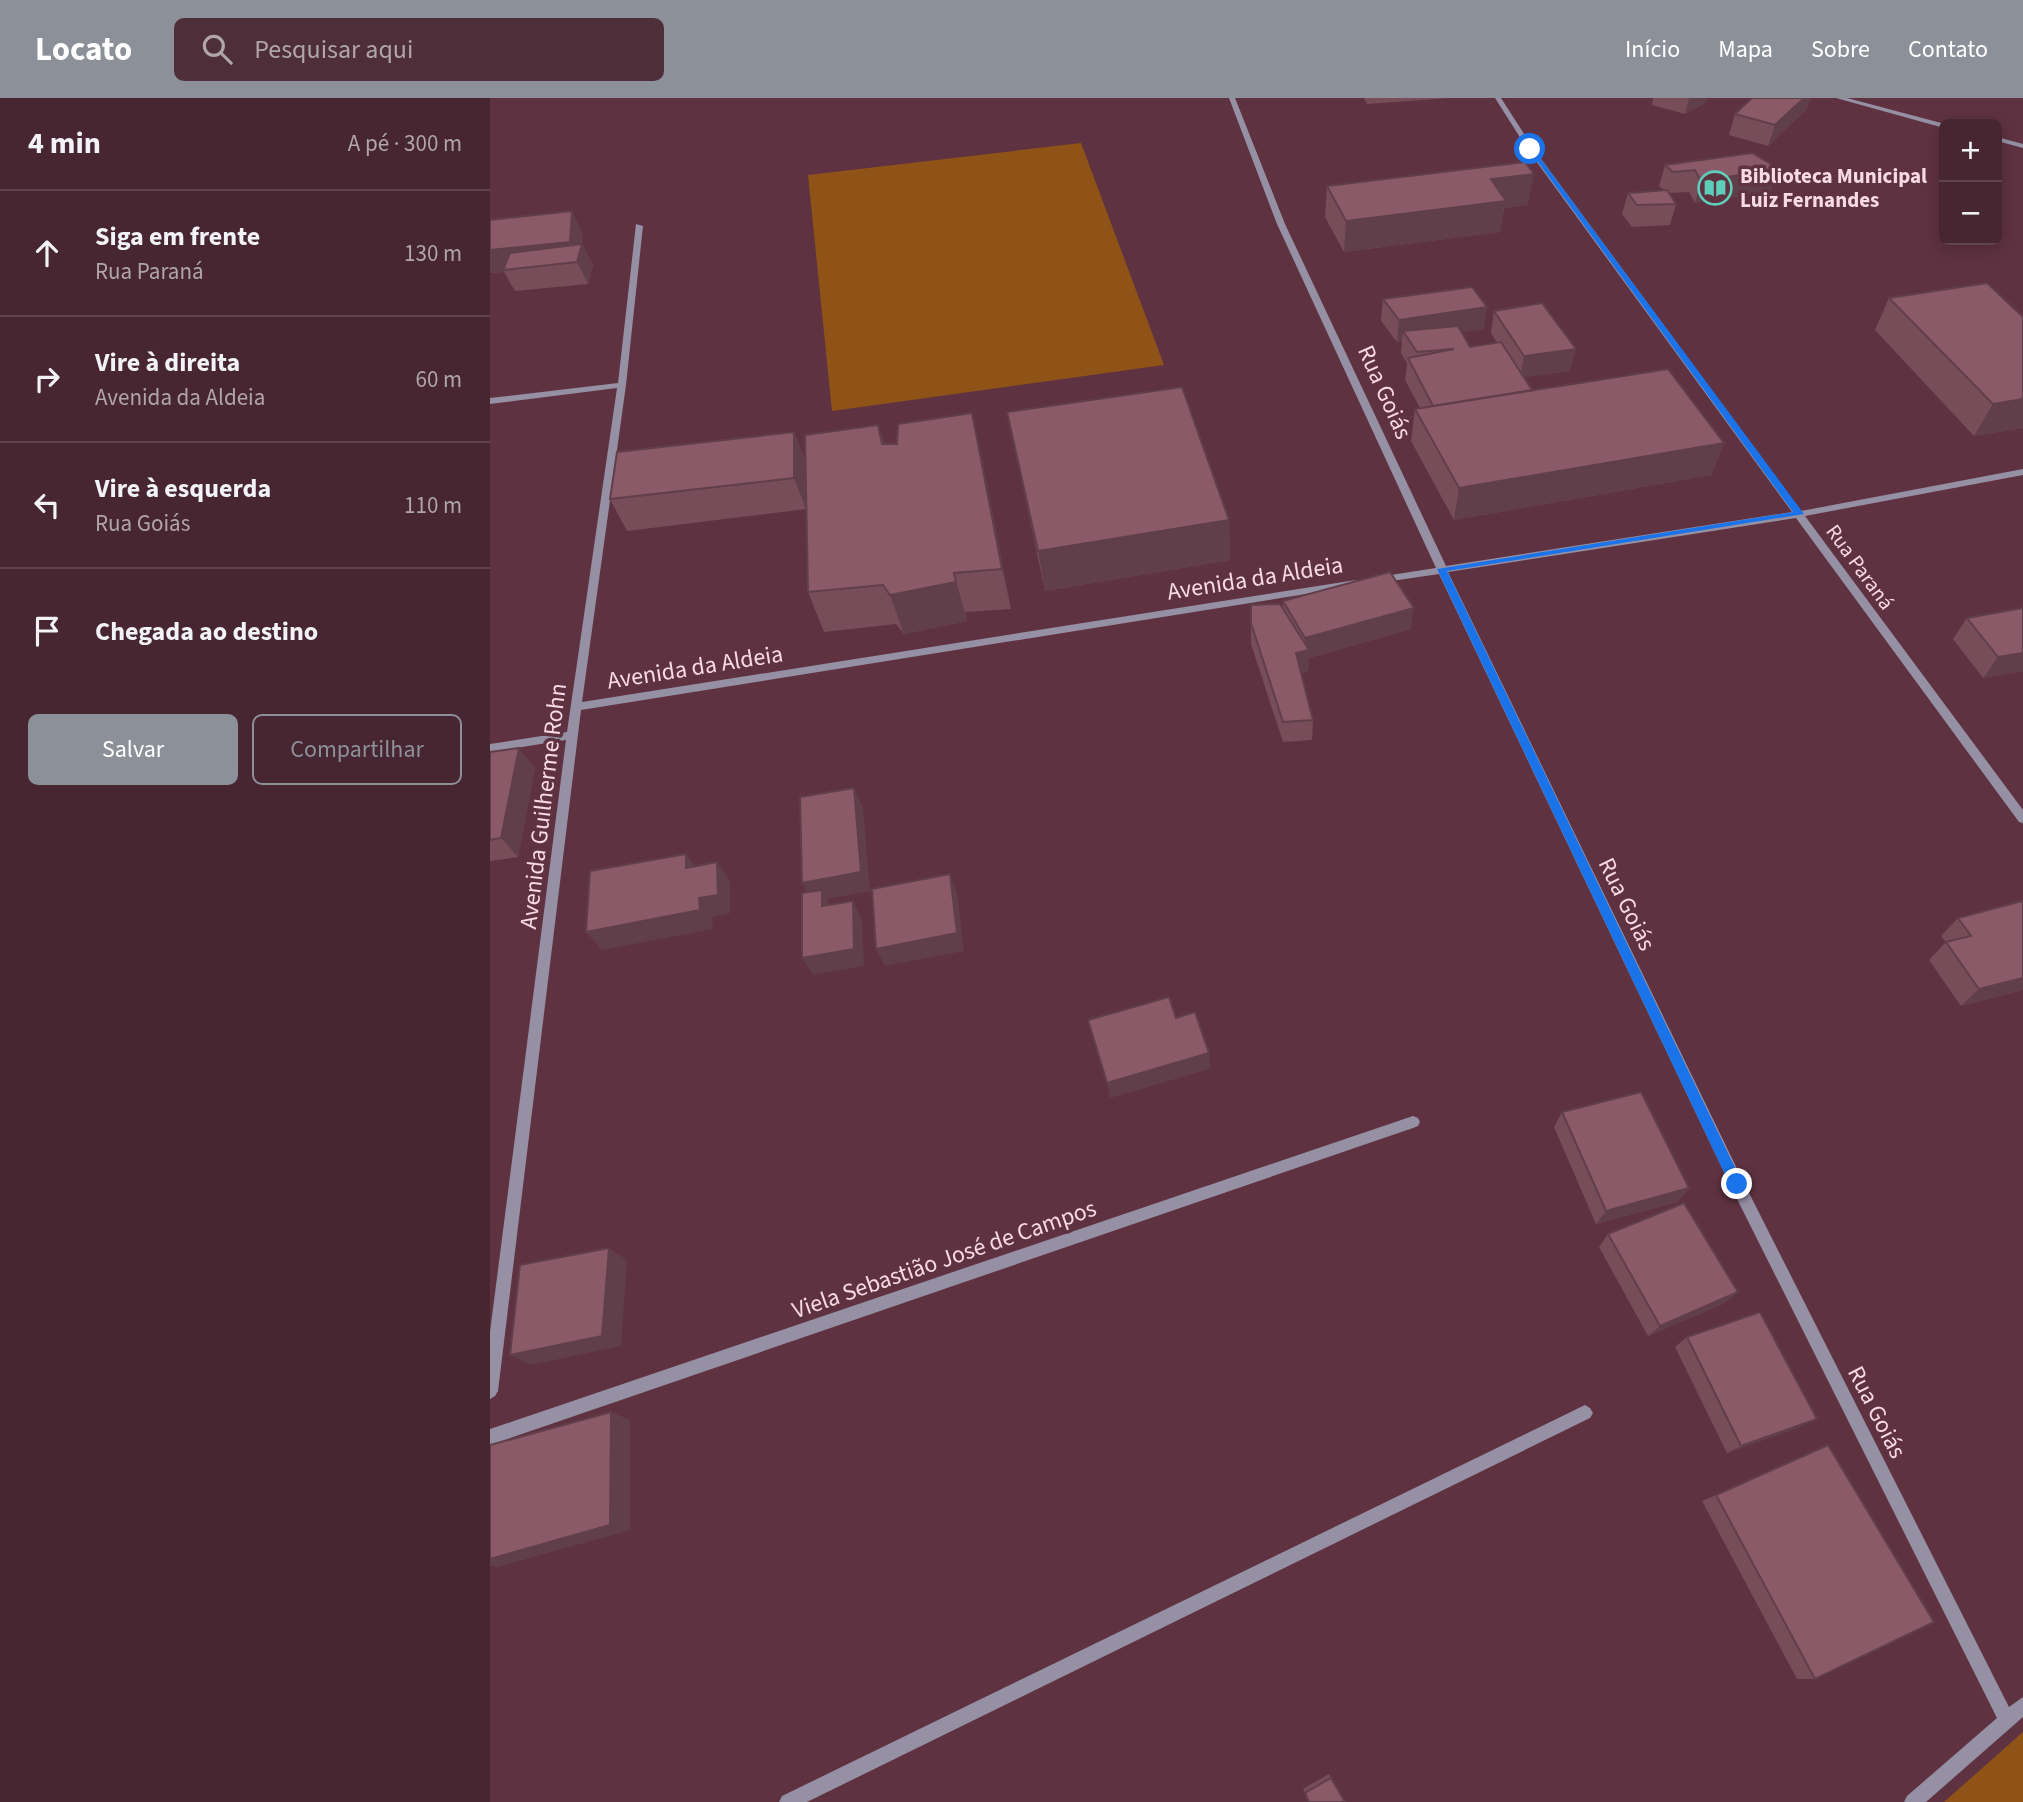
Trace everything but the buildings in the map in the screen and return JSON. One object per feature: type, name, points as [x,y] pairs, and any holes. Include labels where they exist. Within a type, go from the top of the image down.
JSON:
[{"type":"street","name":"Rua Goiás","points":[[1232,98],[1281,224],[1441,569],[1737,1184],[2006,1718]]},
{"type":"street","name":"Rua Paraná","points":[[1498,98],[1538,160],[2023,818]]},
{"type":"street","points":[[1839,98],[1939,125]]},
{"type":"street","points":[[2002,140],[2023,146]]},
{"type":"street","name":"Avenida Guilherme Rohn","points":[[490,1391],[493,1344],[576,707],[622,385],[639,226]]},
{"type":"street","points":[[490,401],[622,385]]},
{"type":"street","name":"Avenida da Aldeia","points":[[576,707],[1799,514],[2023,472]]},
{"type":"street","points":[[490,748],[573,735]]},
{"type":"street","name":"Viela Sebastião José de Campos","points":[[490,1437],[851,1317],[1048,1245],[1413,1122]]},
{"type":"street","points":[[788,1802],[1585,1413]]},
{"type":"street","points":[[1913,1802],[2006,1718],[2023,1706]]},
{"type":"shaded area","points":[[1081,143],[1164,365],[832,411],[808,175]]},
{"type":"shaded area","points":[[2023,1732],[2023,1802],[1944,1802]]},
{"type":"place","name":"Biblioteca Municipal Luiz Fernandes","points":[[1715,188]]},
{"type":"route","points":[[1530,149],[1799,514],[1441,569],[1737,1184]]}]
